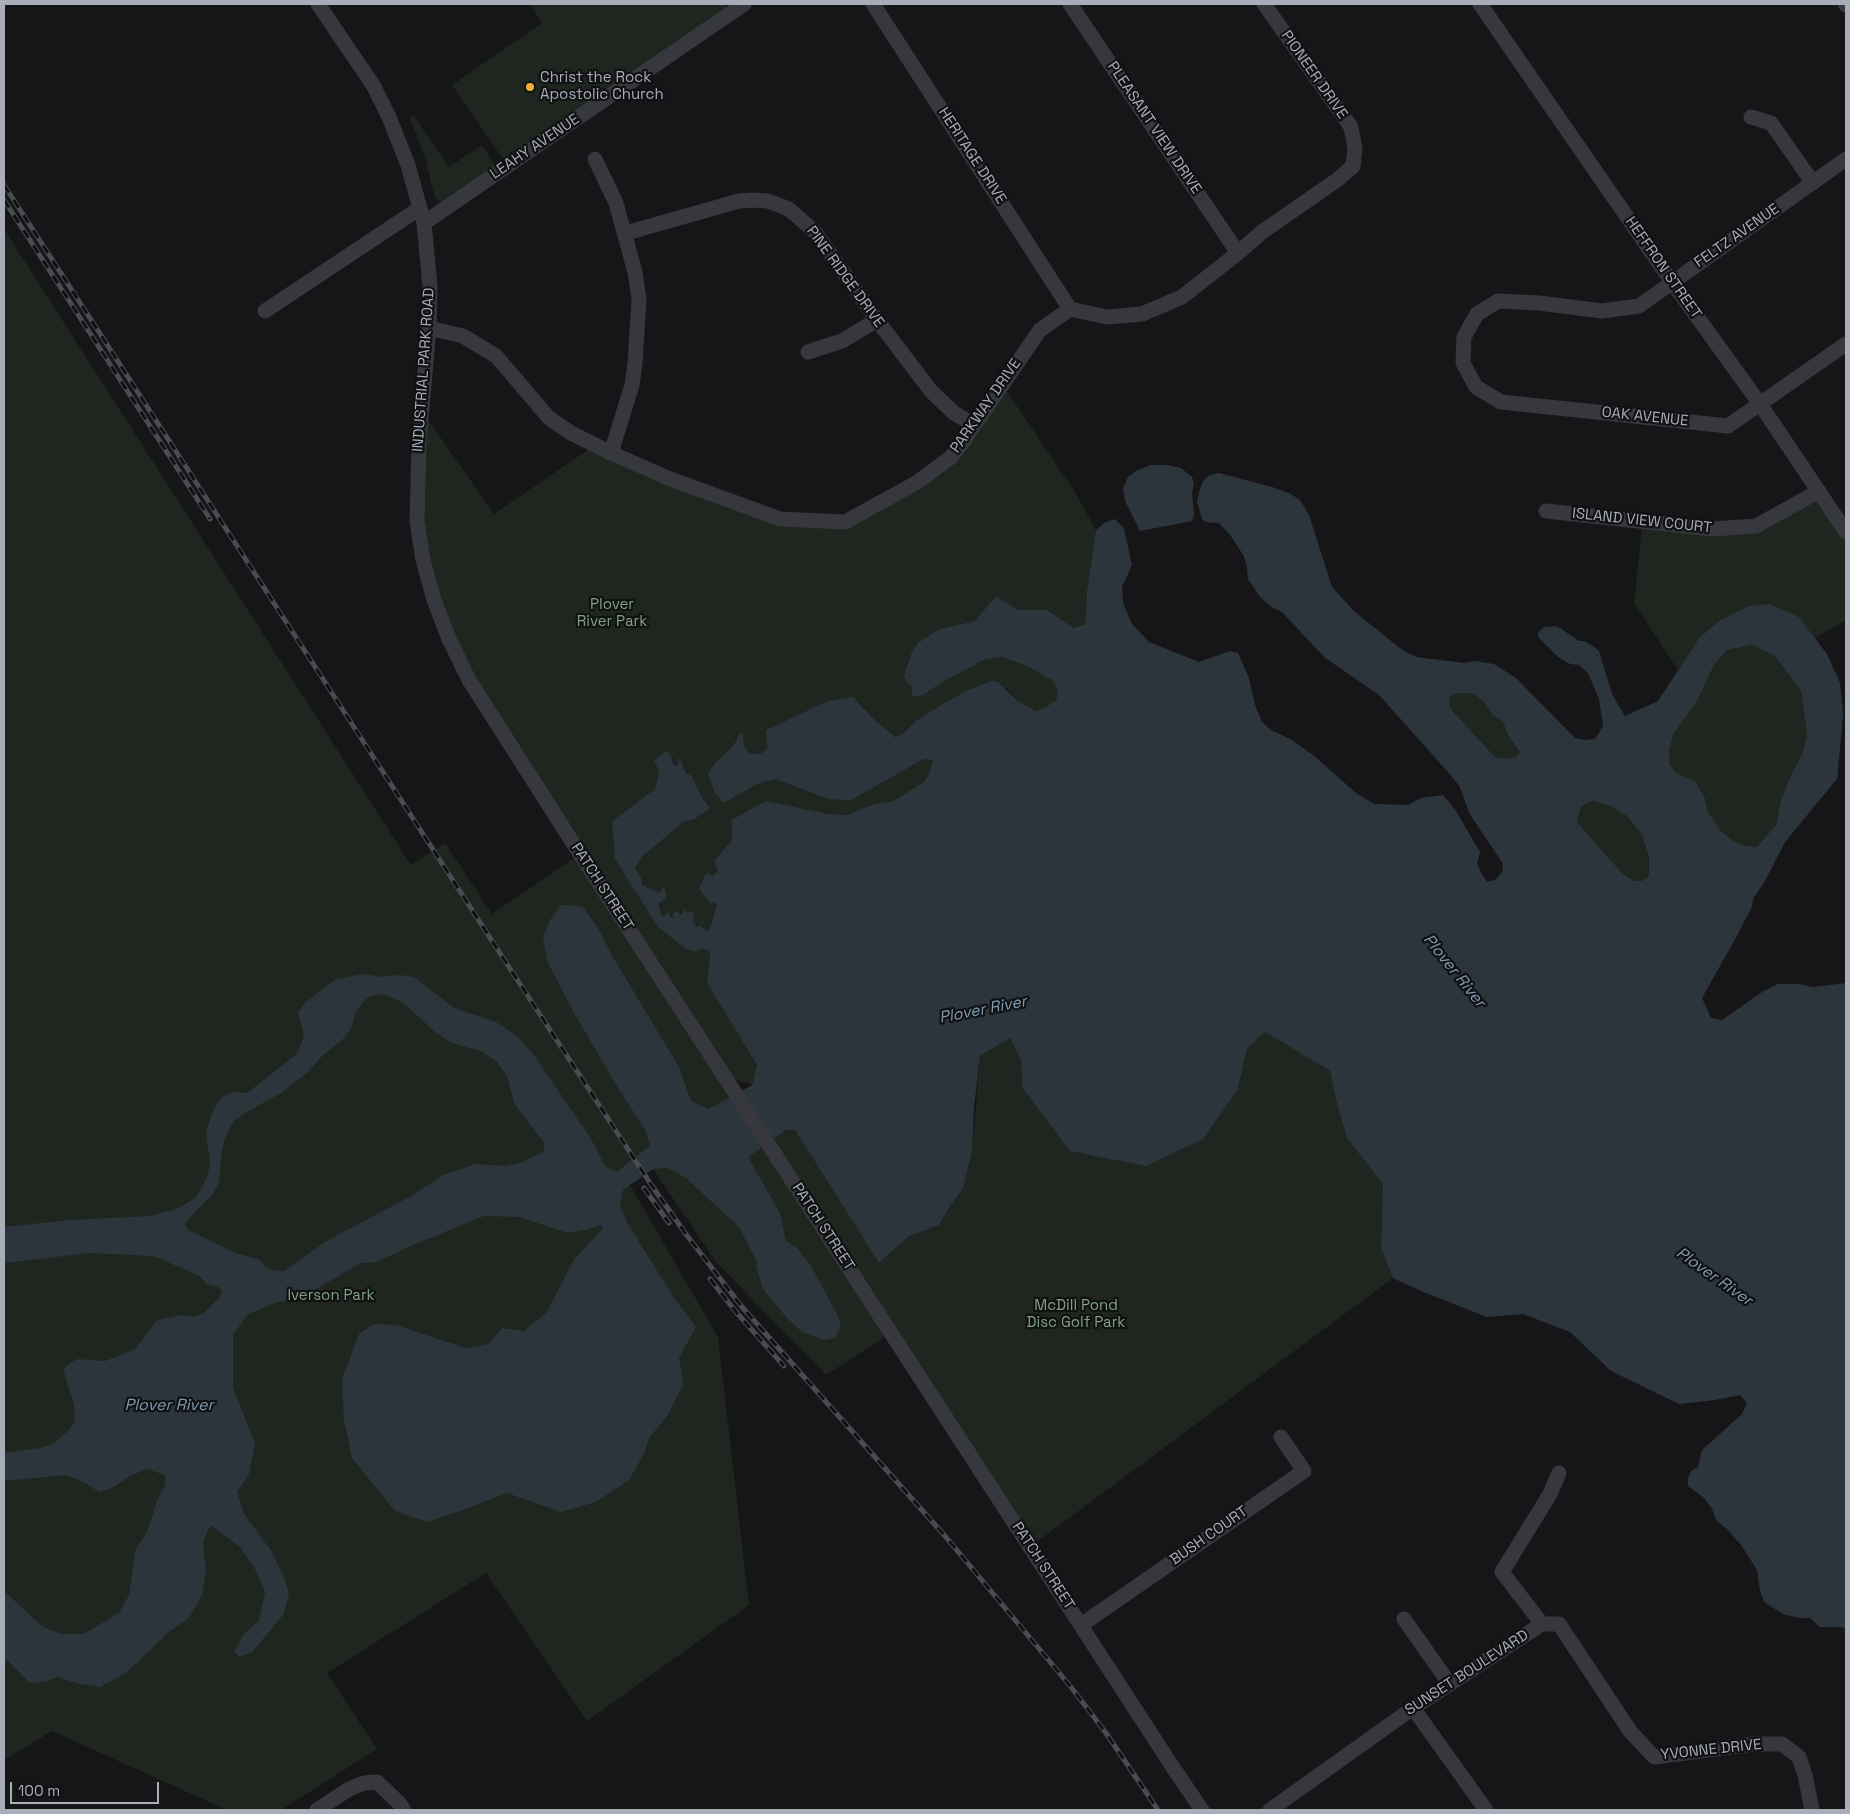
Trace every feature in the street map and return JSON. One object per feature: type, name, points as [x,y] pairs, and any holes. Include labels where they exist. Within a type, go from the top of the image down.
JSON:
[{"type":"street","name":"INDUSTRIAL PARK ROAD","points":[[318,4],[373,85],[389,117],[408,165],[424,223],[430,286],[429,328],[419,442],[417,521],[423,560],[449,640]]},
{"type":"street","name":"LEAHY AVENUE","points":[[424,223],[744,4]]},
{"type":"street","name":"HERITAGE DRIVE","points":[[873,4],[1070,309]]},
{"type":"street","name":"PLEASANT VIEW DRIVE","points":[[1070,4],[1238,253]]},
{"type":"street","name":"PIONEER DRIVE","points":[[1238,253],[1262,232],[1337,180],[1353,166],[1355,149],[1351,127],[1264,4]]},
{"type":"street","name":"HEFFRON STREET","points":[[1480,4],[1672,282],[1760,404],[1846,532]]},
{"type":"street","points":[[1751,117],[1771,123],[1813,183]]},
{"type":"street","points":[[595,159],[616,203],[626,233],[639,300],[632,385],[611,453]]},
{"type":"street","name":"FELTZ AVENUE","points":[[1464,337],[1477,314],[1498,301],[1539,303],[1602,310],[1639,306],[1846,159]]},
{"type":"street","name":"PINE RIDGE DRIVE","points":[[626,233],[739,201],[753,200],[779,204],[795,213],[815,232],[877,320],[931,391],[954,413],[974,425]]},
{"type":"street","points":[[265,311],[420,208]]},
{"type":"street","points":[[1070,309],[1107,318],[1142,314],[1182,297],[1238,253]]},
{"type":"street","name":"PARKWAY DRIVE","points":[[429,328],[463,336],[496,356],[549,418],[571,433],[611,453],[668,478],[780,519],[845,522],[896,496],[950,458],[1040,330],[1070,309]]},
{"type":"street","points":[[808,352],[842,341],[877,320]]},
{"type":"street","name":"OAK AVENUE","points":[[1464,337],[1463,363],[1476,387],[1501,402],[1728,426],[1846,344]]},
{"type":"street","name":"ISLAND VIEW COURT","points":[[1546,511],[1712,529],[1756,526],[1819,491]]},
{"type":"street","name":"PATCH STREET","points":[[449,640],[469,680],[580,854],[1202,1810]]},
{"type":"street","name":"BUSH COURT","points":[[1081,1625],[1304,1471],[1281,1437]]},
{"type":"street","name":"SUNSET BOULEVARD","points":[[1270,1810],[1449,1683],[1542,1624],[1502,1572],[1550,1494],[1559,1473]]},
{"type":"street","points":[[1404,1619],[1449,1683]]},
{"type":"street","name":"YVONNE DRIVE","points":[[1542,1624],[1559,1624],[1630,1731],[1654,1757],[1754,1744],[1782,1744],[1799,1757],[1805,1775],[1812,1810]]},
{"type":"street","points":[[1413,1708],[1486,1810]]},
{"type":"street","points":[[317,1810],[349,1790],[364,1783],[377,1782],[399,1802],[404,1810]]},
{"type":"green space","points":[[530,4],[724,4],[728,9],[505,162],[452,85],[542,23]]},
{"type":"green space","points":[[413,115],[449,167],[482,145],[497,168],[443,203],[439,201],[434,195],[425,158],[410,118]]},
{"type":"green space","points":[[4,229],[411,865],[445,843],[492,914],[580,854],[469,680],[423,560],[421,410],[494,514],[595,445],[780,519],[845,522],[933,471],[1002,384],[1075,492],[1096,530],[1087,591],[1085,624],[1074,628],[1047,610],[1018,610],[996,596],[975,621],[939,629],[911,654],[904,676],[923,695],[984,660],[1001,657],[1027,666],[1053,681],[1058,690],[1056,700],[1036,711],[1019,702],[1006,688],[966,691],[917,720],[902,734],[894,737],[860,703],[767,748],[760,754],[750,754],[744,746],[743,734],[740,733],[733,746],[715,763],[724,803],[757,784],[775,779],[828,799],[850,801],[924,759],[933,760],[929,774],[924,782],[893,801],[847,815],[828,814],[732,840],[714,861],[719,871],[712,876],[705,872],[706,897],[710,903],[714,902],[717,905],[710,929],[706,931],[701,927],[701,923],[699,927],[696,927],[684,909],[684,914],[674,916],[673,918],[661,915],[659,893],[642,885],[641,877],[634,868],[642,857],[683,822],[695,819],[710,808],[701,796],[692,776],[686,773],[679,758],[678,765],[675,766],[671,755],[659,771],[655,789],[612,821],[658,927],[694,952],[701,949],[707,950],[710,954],[707,983],[757,1065],[752,1085],[732,1078],[773,1139],[786,1130],[795,1130],[879,1263],[908,1237],[939,1225],[963,1189],[972,1152],[980,1056],[1010,1038],[1021,1060],[1022,1088],[1238,1089],[1247,1049],[1265,1032],[1330,1071],[1337,1104],[1367,1161],[1383,1184],[1381,1248],[1393,1278],[1034,1544],[896,1330],[826,1375],[716,1262],[653,1169],[630,1185],[718,1337],[749,1605],[587,1721],[486,1573],[327,1673],[377,1749],[281,1810],[227,1810],[52,1731],[4,1760]]},
{"type":"green space","points":[[1813,499],[1822,505],[1846,542],[1846,620],[1815,638],[1799,617],[1770,604],[1720,620],[1699,638],[1678,670],[1634,603],[1642,526],[1729,533]]},
{"type":"green space","points":[[1752,645],[1774,655],[1801,691],[1807,734],[1803,752],[1781,800],[1776,825],[1757,847],[1742,845],[1721,831],[1708,812],[1705,798],[1696,782],[1676,773],[1670,763],[1669,752],[1673,735],[1697,701],[1714,665],[1727,650]]},
{"type":"green space","points":[[1454,694],[1474,694],[1484,702],[1493,715],[1503,722],[1508,736],[1520,753],[1516,758],[1495,757],[1449,707],[1449,698]]},
{"type":"green space","points":[[1592,801],[1608,805],[1627,816],[1642,835],[1649,857],[1649,875],[1647,878],[1642,881],[1634,881],[1622,873],[1577,822],[1581,805]]},
{"type":"water","points":[[1150,465],[1168,465],[1181,468],[1192,477],[1194,484],[1192,493],[1194,515],[1192,521],[1140,531],[1125,501],[1123,488],[1128,477]]},
{"type":"water","name":"Plover River","points":[[1219,473],[1272,487],[1289,493],[1300,500],[1309,515],[1332,587],[1355,612],[1401,649],[1416,657],[1464,663],[1474,661],[1494,664],[1516,678],[1575,738],[1584,740],[1595,739],[1599,733],[1603,726],[1599,699],[1588,673],[1579,665],[1570,664],[1558,657],[1539,638],[1538,633],[1544,627],[1557,626],[1579,641],[1584,641],[1599,651],[1612,694],[1625,716],[1658,701],[1699,638],[1720,620],[1749,606],[1770,604],[1799,617],[1827,654],[1840,683],[1843,716],[1837,779],[1785,842],[1702,998],[1711,1018],[1722,1020],[1762,992],[1778,984],[1799,984],[1813,987],[1846,983],[1846,1629],[1841,1627],[1820,1627],[1810,1618],[1799,1618],[1783,1614],[1764,1602],[1760,1591],[1757,1570],[1741,1545],[1716,1520],[1712,1509],[1704,1498],[1688,1486],[1688,1478],[1691,1471],[1698,1467],[1702,1450],[1742,1414],[1747,1403],[1740,1395],[1679,1404],[1611,1371],[1570,1332],[1523,1314],[1487,1317],[1393,1278],[1381,1248],[1383,1184],[1347,1138],[1330,1071],[1265,1032],[1247,1049],[1238,1089],[1203,1139],[1146,1166],[1070,1151],[1022,1087],[1021,1060],[1010,1038],[980,1056],[974,1107],[972,1152],[963,1189],[939,1225],[908,1237],[879,1263],[795,1130],[786,1130],[748,1157],[780,1213],[786,1241],[797,1248],[811,1266],[837,1314],[841,1326],[835,1338],[824,1340],[802,1332],[785,1316],[763,1289],[756,1266],[757,1262],[739,1227],[686,1178],[668,1168],[653,1169],[623,1190],[620,1206],[628,1224],[676,1301],[696,1327],[679,1358],[683,1385],[667,1416],[649,1438],[644,1454],[629,1480],[596,1502],[561,1512],[507,1493],[427,1522],[395,1511],[352,1458],[344,1420],[342,1379],[359,1334],[374,1324],[396,1325],[466,1348],[489,1344],[502,1328],[524,1331],[546,1313],[575,1258],[603,1229],[601,1225],[568,1233],[519,1217],[484,1216],[408,1247],[377,1262],[361,1263],[301,1298],[275,1303],[248,1314],[233,1335],[233,1388],[255,1443],[249,1474],[237,1492],[244,1514],[272,1552],[284,1577],[289,1594],[283,1615],[252,1652],[239,1657],[234,1651],[245,1633],[259,1620],[265,1592],[254,1567],[240,1547],[212,1526],[208,1530],[203,1543],[206,1572],[202,1595],[189,1618],[170,1631],[127,1672],[100,1687],[80,1684],[57,1677],[45,1682],[30,1683],[7,1660],[4,1660],[4,1591],[43,1627],[61,1634],[84,1634],[119,1613],[129,1595],[136,1549],[147,1532],[157,1501],[165,1486],[165,1475],[147,1469],[130,1476],[112,1488],[99,1492],[84,1482],[66,1475],[4,1480],[4,1453],[41,1448],[54,1443],[68,1431],[75,1421],[74,1404],[63,1369],[72,1362],[77,1359],[105,1361],[124,1354],[136,1348],[157,1320],[182,1315],[194,1317],[204,1313],[221,1296],[222,1291],[218,1287],[208,1285],[198,1275],[153,1256],[90,1253],[4,1263],[4,1227],[70,1220],[149,1216],[177,1209],[197,1196],[208,1175],[210,1162],[206,1133],[212,1113],[221,1098],[232,1092],[247,1093],[297,1054],[304,1036],[298,1012],[306,1002],[336,979],[364,974],[381,977],[400,975],[414,977],[454,1008],[496,1022],[516,1035],[534,1055],[591,1139],[605,1166],[618,1172],[650,1146],[646,1131],[618,1088],[573,1011],[547,961],[543,937],[550,920],[561,905],[582,906],[598,928],[614,959],[679,1067],[691,1101],[709,1109],[752,1085],[757,1065],[707,983],[710,954],[707,950],[701,949],[694,952],[686,949],[658,927],[615,859],[612,821],[655,789],[659,771],[654,760],[666,751],[671,755],[675,766],[678,765],[679,757],[686,773],[692,776],[701,796],[710,808],[695,819],[683,822],[642,857],[635,868],[641,877],[642,885],[659,893],[663,887],[666,891],[666,899],[659,903],[661,915],[664,916],[668,912],[670,917],[673,918],[673,913],[683,914],[684,908],[688,913],[692,911],[694,914],[693,921],[696,927],[699,927],[702,921],[701,927],[706,931],[710,929],[717,905],[714,902],[710,903],[699,889],[706,872],[712,876],[718,871],[714,861],[732,840],[732,820],[765,801],[828,814],[847,815],[872,805],[893,801],[924,782],[929,774],[933,760],[924,759],[850,801],[828,799],[775,779],[757,784],[724,803],[715,793],[708,774],[715,763],[733,746],[740,733],[743,734],[744,746],[750,754],[760,754],[767,748],[766,730],[828,701],[853,697],[895,737],[902,734],[917,720],[943,704],[966,691],[991,681],[998,682],[1019,702],[1036,711],[1046,707],[1056,700],[1058,690],[1053,681],[1027,666],[1001,657],[984,660],[923,695],[914,697],[911,693],[913,686],[908,684],[904,676],[911,654],[918,643],[939,629],[975,621],[996,596],[1018,610],[1047,610],[1074,628],[1085,624],[1087,591],[1096,530],[1104,523],[1115,519],[1124,529],[1132,565],[1122,587],[1123,603],[1132,624],[1149,642],[1199,662],[1230,651],[1238,653],[1249,678],[1255,705],[1262,722],[1271,730],[1292,740],[1313,755],[1356,793],[1374,804],[1408,805],[1421,798],[1443,795],[1456,811],[1480,852],[1477,864],[1482,874],[1487,882],[1495,880],[1503,871],[1502,862],[1469,813],[1460,787],[1379,695],[1324,657],[1282,612],[1270,606],[1260,597],[1248,579],[1244,556],[1230,535],[1219,523],[1206,522],[1202,519],[1197,501],[1203,481],[1210,475]],"holes":[[[1752,645],[1774,655],[1801,691],[1807,734],[1803,752],[1781,800],[1776,825],[1757,847],[1742,845],[1721,831],[1708,812],[1705,798],[1696,782],[1676,773],[1670,764],[1669,752],[1673,735],[1697,701],[1714,665],[1727,650]],[[1454,694],[1474,694],[1484,702],[1493,715],[1503,722],[1508,736],[1520,752],[1516,757],[1506,759],[1495,757],[1449,707],[1449,698]],[[1593,801],[1608,805],[1627,816],[1642,835],[1649,857],[1649,875],[1647,878],[1642,881],[1634,881],[1622,873],[1577,822],[1581,806]],[[383,994],[404,1003],[435,1032],[452,1043],[483,1052],[497,1062],[507,1076],[514,1103],[545,1144],[543,1152],[520,1163],[505,1166],[476,1164],[443,1175],[413,1195],[325,1242],[284,1271],[266,1267],[259,1260],[233,1252],[188,1230],[185,1224],[187,1220],[213,1194],[219,1182],[222,1149],[226,1135],[234,1121],[281,1093],[308,1072],[322,1056],[344,1038],[352,1027],[355,1014],[363,1002],[370,996]]]},
{"type":"railway","points":[[4,185],[505,961],[652,1186],[688,1237],[742,1307],[945,1536],[1071,1687],[1106,1733],[1158,1810]]},
{"type":"railway","points":[[4,200],[210,519]]},
{"type":"railway","points":[[644,1188],[669,1223]]},
{"type":"railway","points":[[710,1279],[736,1312],[784,1366]]},
{"type":"place","name":"Christ the Rock Apostolic Church","points":[[530,87]]},
{"type":"park label","name":"Plover River Park","points":[[612,614]]},
{"type":"park label","name":"Iverson Park","points":[[331,1296]]},
{"type":"park label","name":"McDill Pond Disc Golf Park","points":[[1076,1314]]}]
